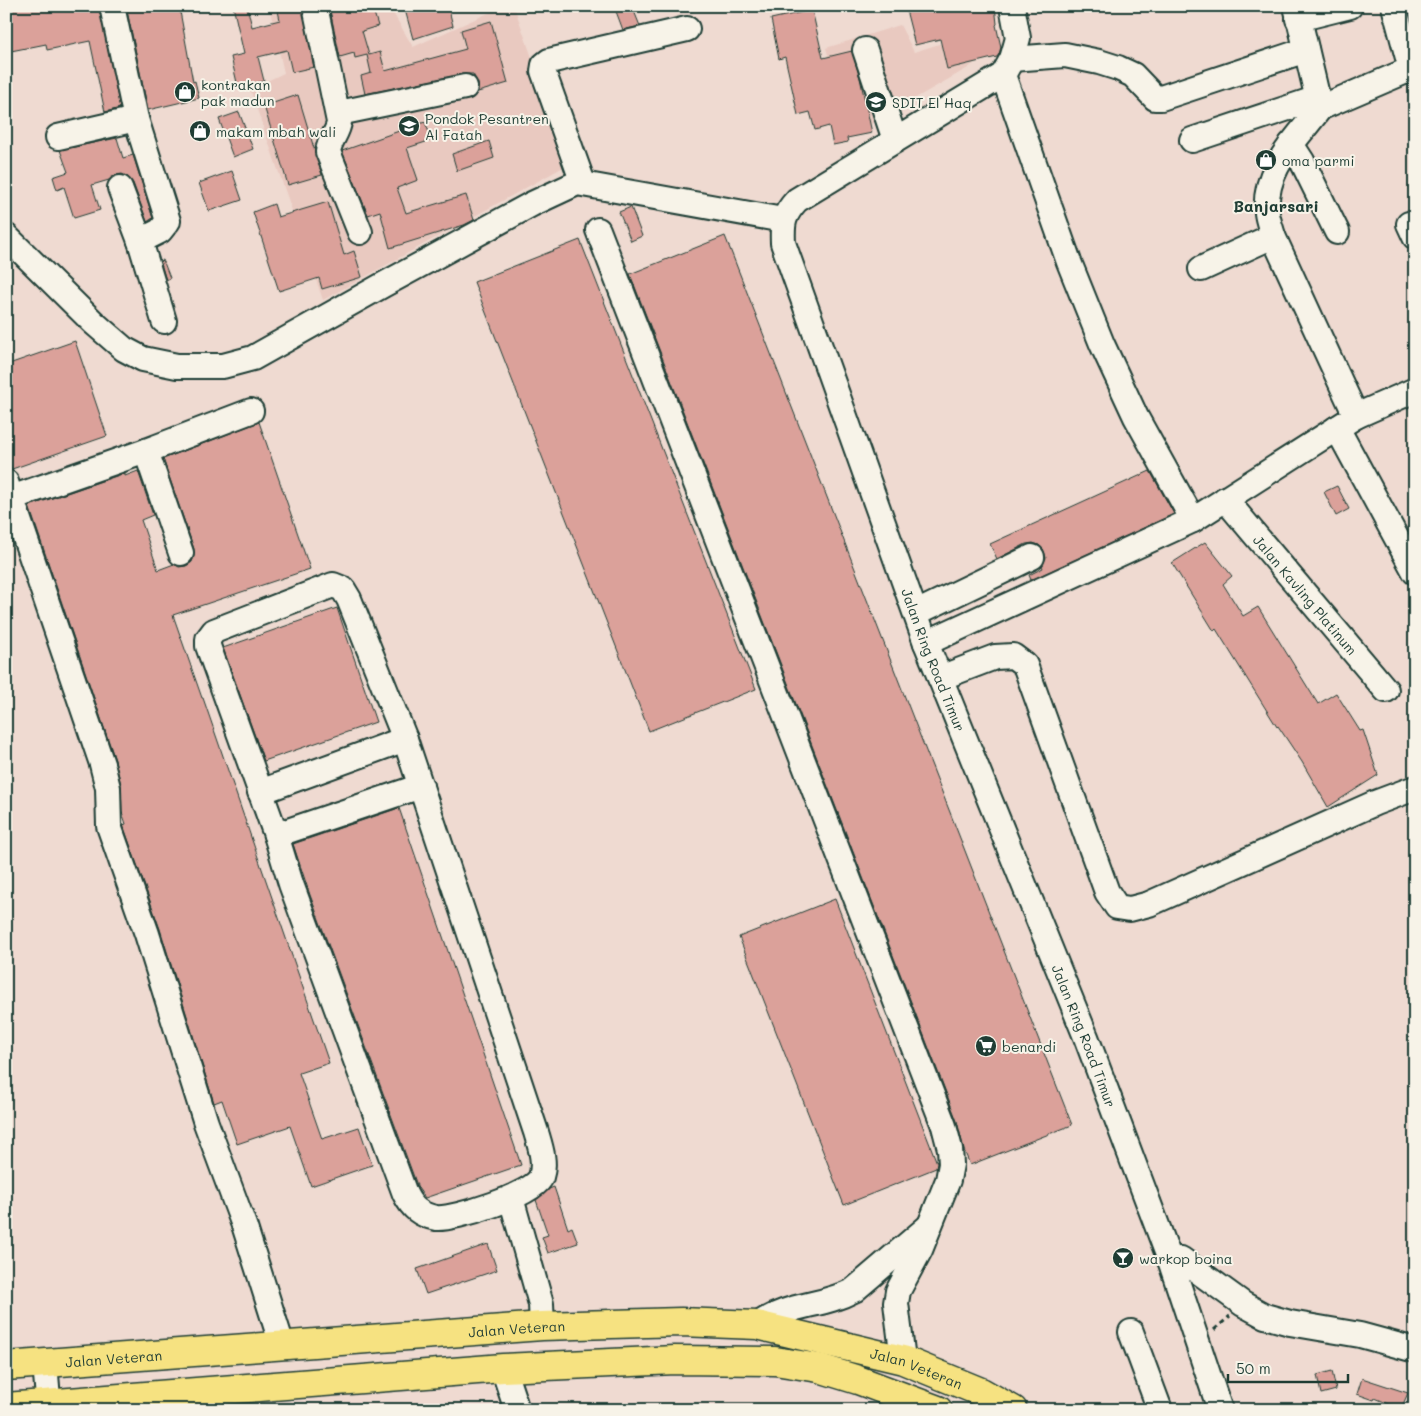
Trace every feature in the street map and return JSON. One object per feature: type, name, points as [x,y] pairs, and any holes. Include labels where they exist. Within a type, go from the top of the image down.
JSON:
[{"type":"main road","name":"Jalan Veteran","points":[[6,1366],[45,1363],[278,1332],[541,1313],[758,1325],[904,1360],[981,1392],[1013,1410]]},
{"type":"main road","name":"Jalan Veteran","points":[[6,1407],[49,1407],[503,1368],[676,1360],[775,1361],[819,1368],[858,1380],[938,1410]]},
{"type":"street","points":[[112,6],[136,119],[168,221],[160,230],[140,241]]},
{"type":"street","points":[[314,6],[338,113],[338,128],[330,142],[328,152],[360,232]]},
{"type":"street","points":[[1012,6],[1018,38],[1007,67],[1069,262],[1102,344],[1136,417],[1193,520]]},
{"type":"street","points":[[1350,6],[1297,13],[1319,103],[1275,168],[1269,190],[1267,214],[1273,236],[1347,422],[1415,572]]},
{"type":"street","points":[[1192,140],[1319,103],[1413,69],[1394,6]]},
{"type":"street","points":[[583,183],[543,72],[544,65],[549,61],[687,29]]},
{"type":"street","points":[[865,50],[895,140]]},
{"type":"street","points":[[6,236],[124,350],[143,359],[177,366],[223,366],[253,358],[383,285],[572,184],[583,183],[784,220],[788,209],[797,200],[895,140],[1007,67],[1041,55],[1064,55],[1099,62],[1128,72],[1138,79],[1155,98],[1161,98],[1306,50]]},
{"type":"street","points":[[338,113],[465,87]]},
{"type":"street","points":[[58,137],[136,119]]},
{"type":"street","points":[[1291,144],[1302,161],[1337,232]]},
{"type":"street","points":[[120,188],[140,241],[164,321]]},
{"type":"street","name":"Jalan Ring Road Timur","points":[[784,220],[783,243],[926,643],[1086,1037],[1170,1260],[1220,1410]]},
{"type":"street","points":[[598,230],[944,1126],[950,1148],[948,1180],[931,1224],[898,1291],[896,1314],[904,1360]]},
{"type":"street","points":[[1201,270],[1273,236]]},
{"type":"street","points":[[926,643],[1193,520],[1347,422],[1415,390]]},
{"type":"street","points":[[251,411],[146,451],[9,490],[102,764],[108,788],[109,826],[147,934],[206,1123],[245,1228],[278,1332]]},
{"type":"street","points":[[146,451],[181,553]]},
{"type":"street","name":"Jalan Kavling Platinum","points":[[1226,499],[1386,690]]},
{"type":"street","points":[[916,613],[1032,557]]},
{"type":"street","points":[[338,586],[343,588],[405,739],[421,786],[543,1158],[541,1177],[532,1188],[511,1198],[451,1218],[438,1218],[418,1212],[404,1194],[294,894],[276,835],[210,652],[208,639],[214,630],[326,587],[338,586]]},
{"type":"street","points":[[940,678],[996,657],[1013,656],[1025,665],[1107,892],[1117,907],[1130,910],[1149,904],[1375,803],[1415,788]]},
{"type":"street","points":[[260,792],[405,739]]},
{"type":"street","points":[[276,835],[421,786]]},
{"type":"street","points":[[511,1198],[541,1313]]},
{"type":"street","points":[[758,1325],[782,1311],[841,1297],[864,1283],[931,1224]]},
{"type":"street","points":[[1170,1260],[1181,1259],[1243,1304],[1265,1316],[1360,1335],[1415,1350]]},
{"type":"street","points":[[1131,1332],[1160,1410]]},
{"type":"street","points":[[45,1363],[49,1407]]},
{"type":"street","points":[[503,1368],[518,1410]]},
{"type":"path","points":[[1199,1344],[1243,1304]]},
{"type":"shaded area","name":"Pondok Pesantren Al Fatah","points":[[269,6],[389,6],[413,47],[504,6],[514,6],[569,164],[323,300],[250,89],[284,73]]},
{"type":"shaded area","name":"SDIT El Haq","points":[[900,25],[914,52],[993,27],[993,49],[968,68],[851,135],[826,48]]},
{"type":"building","points":[[6,6],[99,6],[120,108],[105,112],[90,41],[47,50],[46,44],[11,51],[11,48],[6,49]]},
{"type":"building","points":[[126,6],[179,6],[193,82],[195,81],[199,98],[148,110]]},
{"type":"building","points":[[233,6],[247,6],[252,27],[280,20],[277,6],[302,6],[314,67],[292,72],[287,50],[258,57],[264,81],[238,87],[231,57],[244,54]]},
{"type":"building","points":[[329,6],[372,6],[378,26],[362,31],[369,55],[380,52],[385,71],[466,49],[461,30],[491,21],[508,83],[478,92],[478,84],[473,74],[463,74],[365,94],[361,76],[371,73],[367,55],[355,58],[354,53],[340,57]]},
{"type":"building","points":[[404,6],[448,6],[453,26],[413,39]]},
{"type":"building","points":[[614,6],[632,6],[640,26],[623,30]]},
{"type":"building","points":[[905,6],[995,6],[996,25],[1001,47],[999,54],[997,57],[947,69],[940,39],[915,45]]},
{"type":"building","points":[[812,10],[823,58],[852,51],[872,133],[847,138],[848,142],[833,145],[829,126],[815,130],[810,112],[798,115],[785,57],[779,59],[771,19]]},
{"type":"building","points":[[298,95],[322,175],[288,185],[264,106]]},
{"type":"building","points":[[239,112],[253,149],[233,157],[219,119]]},
{"type":"building","points":[[425,122],[432,140],[407,148],[418,180],[397,188],[406,213],[466,195],[474,220],[464,225],[390,248],[380,211],[368,215],[342,151]]},
{"type":"building","points":[[117,138],[123,158],[133,155],[153,218],[147,222],[133,183],[122,174],[92,185],[100,210],[74,218],[64,187],[57,190],[53,177],[68,172],[60,150]]},
{"type":"building","points":[[489,141],[494,158],[457,171],[452,154]]},
{"type":"building","points":[[232,171],[242,200],[209,211],[199,183]]},
{"type":"building","points":[[328,202],[344,255],[354,251],[362,277],[322,289],[319,278],[279,291],[253,212],[274,204],[278,217]]},
{"type":"building","points":[[631,207],[642,236],[631,241],[619,212]]},
{"type":"building","points":[[725,236],[1072,1125],[970,1165],[964,1150],[957,1121],[630,274]]},
{"type":"building","points":[[580,240],[756,689],[649,731],[474,282]]},
{"type":"building","points":[[163,260],[170,278],[166,280],[160,261]]},
{"type":"building","points":[[75,341],[107,436],[12,469],[6,453],[6,365]]},
{"type":"building","points":[[259,422],[310,569],[173,615],[329,1063],[299,1073],[322,1139],[359,1127],[372,1165],[311,1186],[290,1126],[237,1144],[222,1100],[214,1103],[160,929],[123,825],[126,824],[122,812],[121,785],[115,760],[29,506],[125,473],[125,476],[138,471],[153,515],[141,520],[158,570],[174,564],[179,567],[186,566],[192,562],[194,549],[163,459]]},
{"type":"building","points":[[1150,471],[1174,514],[1031,580],[1029,575],[1043,568],[1042,566],[1046,558],[1044,551],[1039,545],[1033,543],[1026,544],[997,559],[990,544]]},
{"type":"building","points":[[1337,486],[1349,509],[1336,516],[1324,492]]},
{"type":"building","points":[[1205,542],[1232,576],[1223,584],[1243,616],[1258,607],[1318,704],[1336,693],[1360,731],[1363,730],[1378,775],[1328,807],[1302,762],[1277,727],[1216,629],[1214,631],[1172,563]]},
{"type":"building","points":[[337,608],[376,722],[264,761],[223,648]]},
{"type":"building","points":[[399,808],[521,1165],[425,1198],[418,1188],[293,844]]},
{"type":"building","points":[[835,899],[937,1163],[936,1168],[844,1205],[739,937]]},
{"type":"building","points":[[554,1187],[568,1229],[572,1227],[578,1243],[548,1253],[542,1237],[548,1235],[536,1200]]},
{"type":"building","points":[[488,1244],[497,1270],[426,1294],[417,1269]]},
{"type":"building","points":[[1332,1371],[1336,1390],[1321,1394],[1317,1375]]},
{"type":"building","points":[[1362,1378],[1408,1393],[1401,1409],[1375,1398],[1374,1400],[1357,1394]]},
{"type":"place","name":"kontrakan pak madun","points":[[185,92]]},
{"type":"place","name":"SDIT El Haq","points":[[876,102]]},
{"type":"place","name":"Pondok Pesantren Al Fatah","points":[[409,126]]},
{"type":"place","name":"makam mbah wali","points":[[200,131]]},
{"type":"place","name":"oma parmi","points":[[1266,160]]},
{"type":"place","name":"benardi","points":[[986,1046]]},
{"type":"place","name":"warkop boina","points":[[1123,1258]]},
{"type":"district","name":"Banjarsari","points":[[1276,205]]}]
